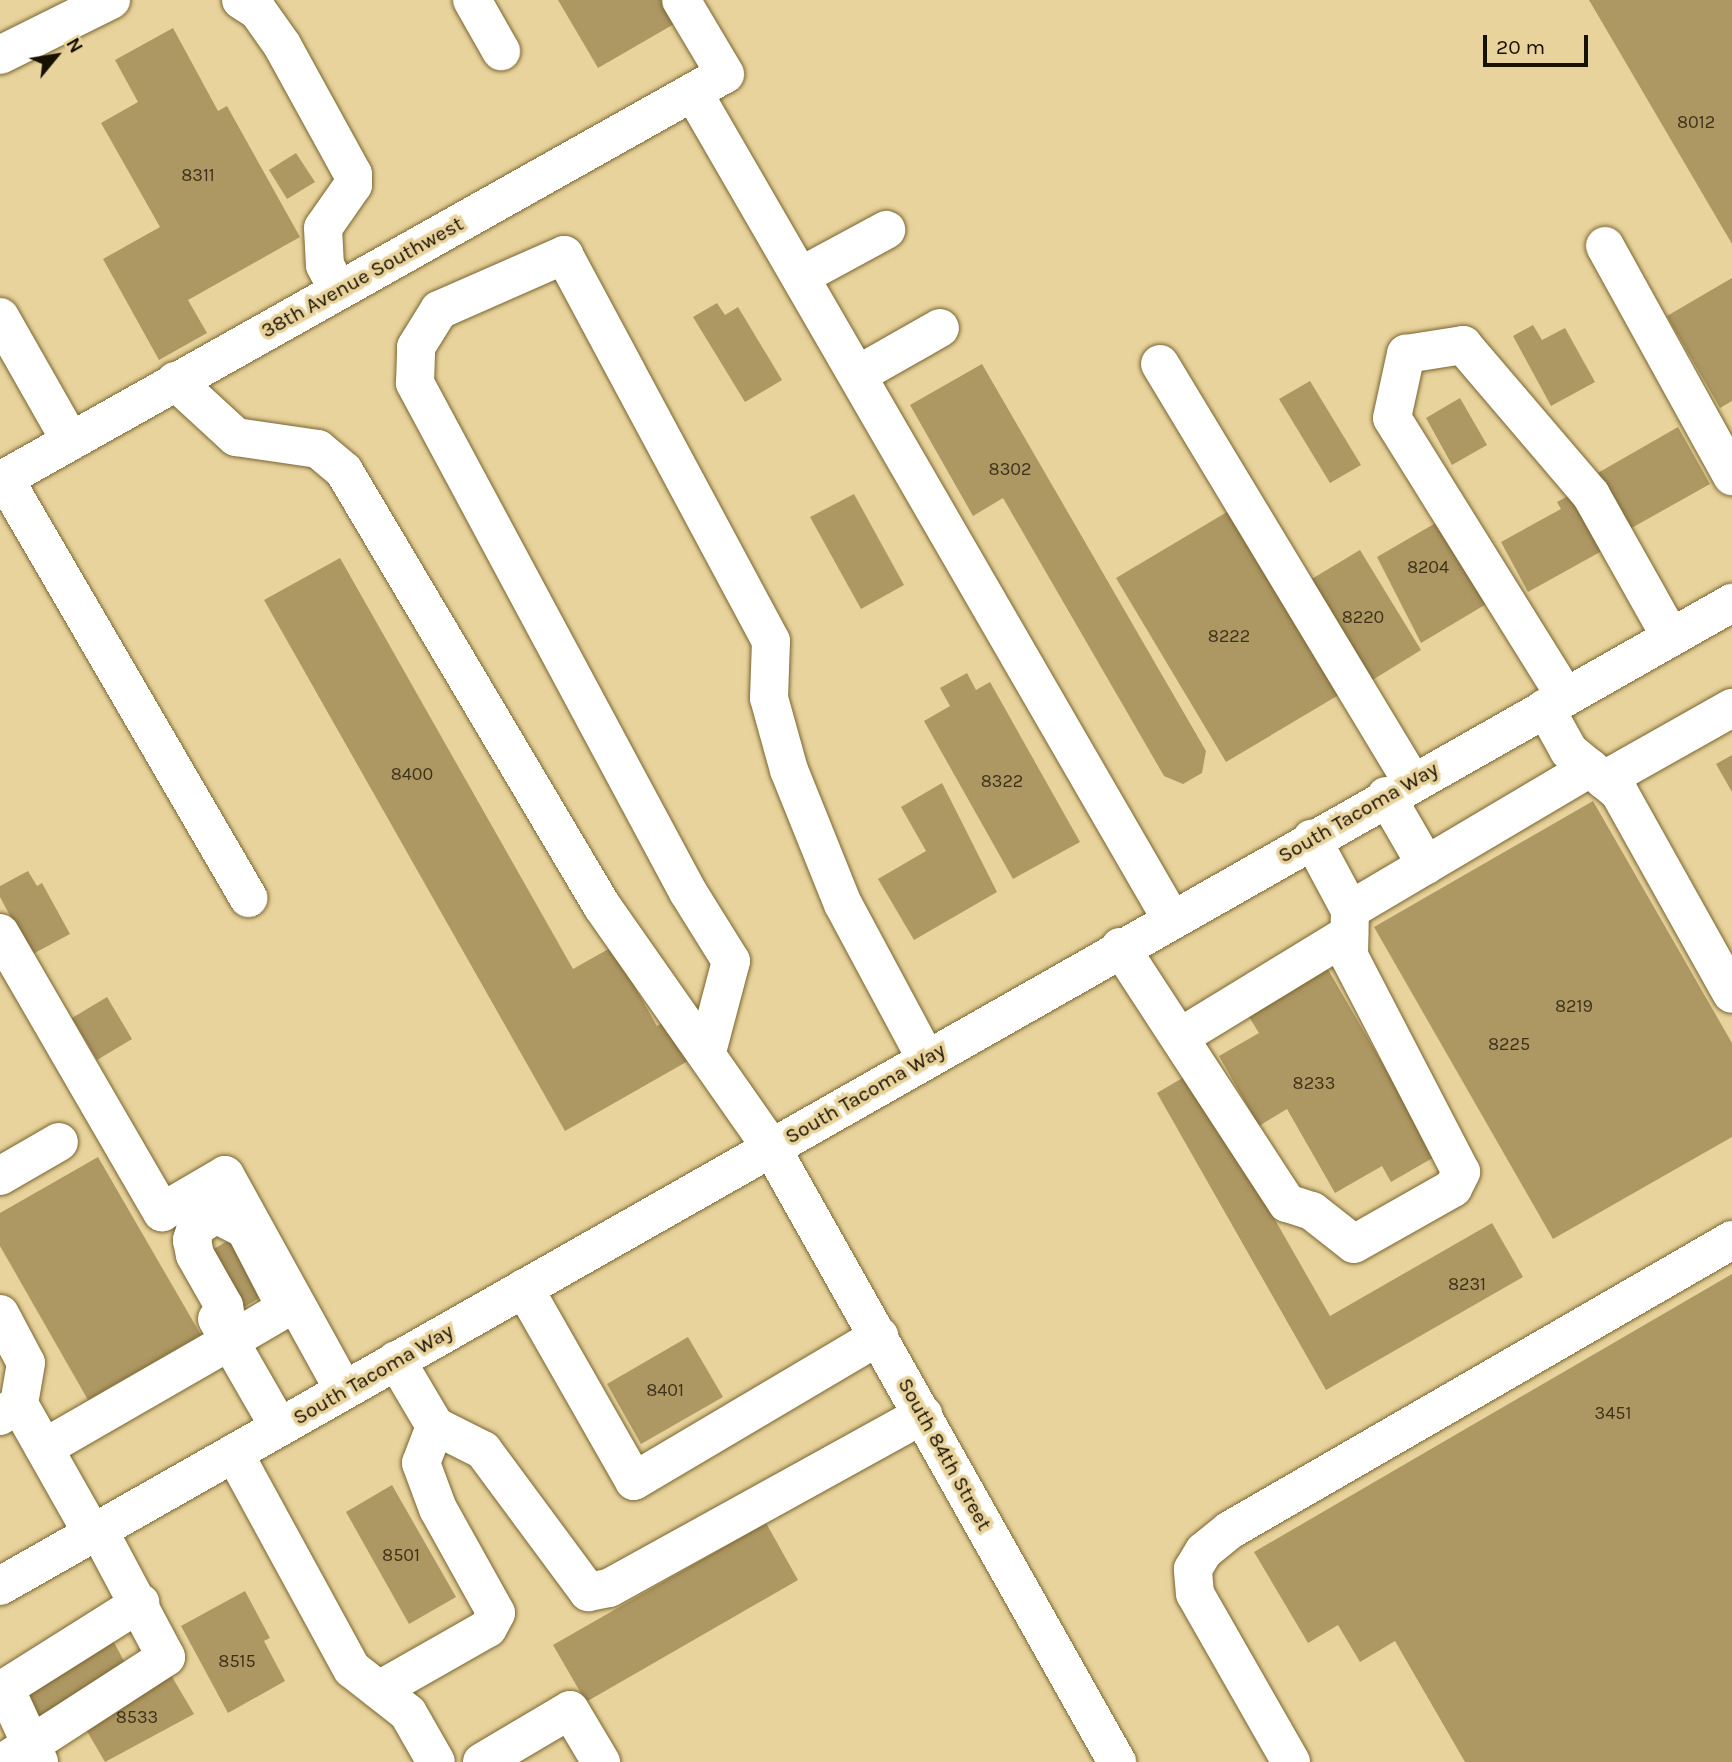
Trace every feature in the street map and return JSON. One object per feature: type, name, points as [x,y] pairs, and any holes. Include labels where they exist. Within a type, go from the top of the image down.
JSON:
[{"type":"main road","points":[[0,55],[111,0]]},
{"type":"main road","points":[[241,0],[258,11],[282,45],[353,174],[353,185],[324,228],[325,265],[338,290]]},
{"type":"main road","points":[[472,0],[501,51]]},
{"type":"main road","points":[[681,0],[709,83],[801,276],[1170,917]]},
{"type":"main road","name":"38th Avenue Southwest","points":[[2,480],[709,83]]},
{"type":"main road","points":[[801,276],[886,230]]},
{"type":"main road","points":[[1605,246],[1732,476]]},
{"type":"main road","points":[[707,1052],[731,961],[688,892],[415,383],[416,347],[439,310],[564,255],[771,641],[769,698],[789,770],[843,904],[925,1057]]},
{"type":"main road","points":[[0,317],[70,440]]},
{"type":"main road","points":[[859,374],[940,328]]},
{"type":"main road","points":[[1670,636],[1591,495],[1463,345],[1406,354],[1392,418],[1555,701],[1569,751],[1619,792],[1732,994]]},
{"type":"main road","points":[[1160,364],[1399,788],[1426,865]]},
{"type":"main road","name":"South 84th Street","points":[[175,381],[236,437],[318,449],[344,471],[602,906],[707,1052],[771,1147],[1117,1762]]},
{"type":"main road","points":[[2,480],[248,898]]},
{"type":"main road","name":"South Tacoma Way","points":[[0,1586],[1170,917],[1732,603]]},
{"type":"main road","points":[[1180,1037],[1349,933],[1426,865],[1597,774],[1732,708]]},
{"type":"main road","points":[[1120,947],[1287,1203],[1312,1211],[1354,1244],[1453,1188],[1461,1172],[1349,933],[1312,839]]},
{"type":"main road","points":[[0,933],[162,1212],[170,1239],[279,1427]]},
{"type":"main road","points":[[0,1177],[59,1142]]},
{"type":"main road","points":[[162,1212],[225,1175],[343,1389]]},
{"type":"main road","points":[[1291,1762],[1195,1594],[1193,1569],[1204,1550],[1230,1530],[1732,1240]]},
{"type":"main road","points":[[523,1288],[634,1481],[878,1336]]},
{"type":"main road","points":[[0,1314],[26,1363],[9,1410],[44,1448],[140,1603],[166,1657],[24,1756],[5,1688],[140,1603]]},
{"type":"main road","points":[[44,1448],[230,1341]]},
{"type":"main road","points":[[396,1360],[435,1426],[483,1450],[588,1592],[609,1588],[923,1415]]},
{"type":"main road","points":[[379,1690],[488,1628],[496,1613],[438,1509],[421,1463],[435,1426]]},
{"type":"main road","points":[[233,1453],[352,1670],[408,1713],[436,1762]]},
{"type":"main road","points":[[482,1762],[570,1710],[601,1762]]},
{"type":"building","points":[[558,0],[670,0],[681,20],[598,68]]},
{"type":"building","points":[[1589,0],[1732,0],[1732,244]]},
{"type":"building","points":[[173,28],[218,111],[227,106],[300,237],[188,300],[207,333],[159,360],[103,259],[160,227],[101,123],[138,102],[115,60]]},
{"type":"building","points":[[296,153],[315,182],[287,199],[269,170]]},
{"type":"building","points":[[1732,278],[1732,401],[1720,408],[1667,316]]},
{"type":"building","points":[[717,303],[725,315],[738,307],[782,380],[745,402],[693,317]]},
{"type":"building","points":[[1533,325],[1542,340],[1565,328],[1595,382],[1551,406],[1513,336]]},
{"type":"building","points":[[982,364],[1206,751],[1202,773],[1183,784],[1164,776],[1003,498],[973,516],[910,405]]},
{"type":"building","points":[[1310,381],[1361,465],[1330,483],[1279,399]]},
{"type":"building","points":[[1460,398],[1487,445],[1452,465],[1426,418]]},
{"type":"building","points":[[1678,427],[1710,484],[1628,530],[1596,474]]},
{"type":"building","points":[[1577,491],[1609,547],[1528,592],[1501,542],[1561,509],[1557,502]]},
{"type":"building","points":[[854,494],[904,585],[861,609],[810,517]]},
{"type":"building","points":[[1465,506],[1503,594],[1421,643],[1377,557]]},
{"type":"building","points":[[1232,509],[1342,693],[1226,762],[1116,578]]},
{"type":"building","points":[[1360,550],[1421,650],[1366,684],[1305,583]]},
{"type":"building","points":[[340,558],[573,969],[612,947],[657,1026],[666,1021],[688,1061],[565,1131],[264,600]]},
{"type":"building","points":[[967,673],[976,690],[990,682],[1080,842],[1013,879],[924,721],[950,706],[940,688]]},
{"type":"building","points":[[1732,755],[1732,792],[1716,764]]},
{"type":"building","points":[[942,783],[997,892],[914,940],[878,879],[926,851],[901,807]]},
{"type":"building","points":[[1593,801],[1732,1043],[1732,1137],[1553,1239],[1374,927]]},
{"type":"building","points":[[28,871],[37,886],[42,883],[70,934],[31,955],[0,897],[0,886]]},
{"type":"building","points":[[1326,966],[1436,1156],[1391,1182],[1382,1166],[1335,1193],[1287,1109],[1259,1126],[1219,1056],[1259,1033],[1246,1012]]},
{"type":"building","points":[[107,997],[132,1039],[97,1060],[72,1018]]},
{"type":"building","points":[[1191,1073],[1330,1316],[1492,1223],[1523,1277],[1326,1390],[1157,1093]]},
{"type":"building","points":[[98,1157],[201,1335],[88,1400],[0,1246],[0,1213]]},
{"type":"building","points":[[239,1234],[273,1290],[237,1311],[204,1255]]},
{"type":"building","points":[[1732,1274],[1732,1762],[1465,1762],[1395,1641],[1360,1662],[1338,1625],[1308,1643],[1254,1552]]},
{"type":"building","points":[[688,1337],[723,1397],[641,1444],[607,1384]]},
{"type":"building","points":[[392,1485],[456,1597],[409,1624],[346,1512]]},
{"type":"building","points":[[766,1523],[798,1580],[586,1702],[553,1645]]},
{"type":"building","points":[[245,1591],[270,1638],[264,1641],[285,1681],[228,1713],[181,1626]]},
{"type":"building","points":[[111,1637],[130,1672],[41,1722],[22,1687]]},
{"type":"building","points":[[168,1670],[194,1714],[105,1762],[81,1721]]}]
